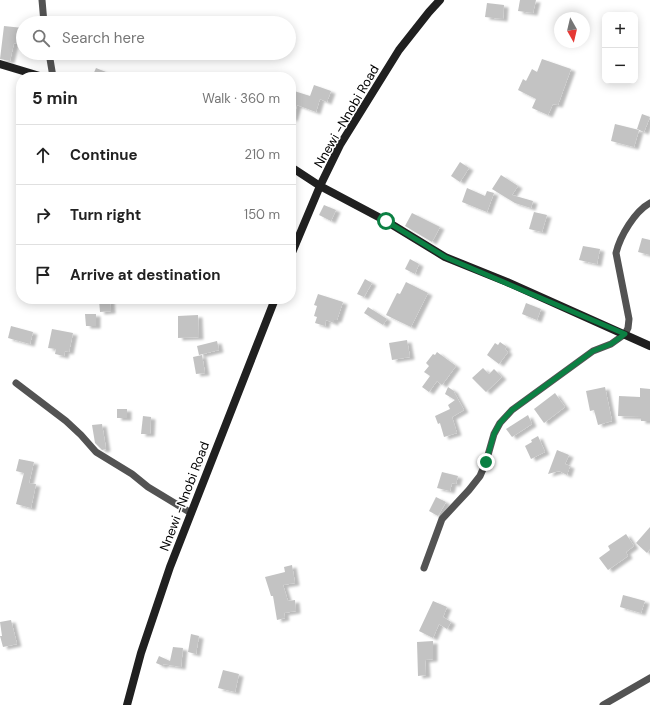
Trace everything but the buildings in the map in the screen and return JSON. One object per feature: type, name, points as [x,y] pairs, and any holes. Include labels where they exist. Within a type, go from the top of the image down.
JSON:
[{"type":"main road","name":"Nnewi -Nnobi Road","points":[[296,243],[320,186],[340,145],[399,50],[440,0]]},
{"type":"main road","points":[[0,64],[26,72]]},
{"type":"main road","points":[[296,171],[320,186],[386,221],[445,257],[650,346]]},
{"type":"main road","name":"Nnewi -Nnobi Road","points":[[127,705],[143,646],[170,566],[272,304]]},
{"type":"street","points":[[42,0],[43,16]]},
{"type":"street","points":[[50,60],[52,72]]},
{"type":"street","points":[[424,568],[442,519],[480,476],[486,462],[494,434],[500,423],[512,410],[587,355],[597,349],[611,344],[625,334],[628,328],[629,319],[616,253],[619,243],[636,215],[650,203]]},
{"type":"street","points":[[16,383],[66,421],[82,435],[96,452],[132,474],[148,487],[191,513]]},
{"type":"street","points":[[604,705],[650,678]]},
{"type":"route","points":[[386,221],[445,257],[507,282],[625,334],[606,347],[593,351],[512,410],[500,423],[494,434],[486,462]]}]
